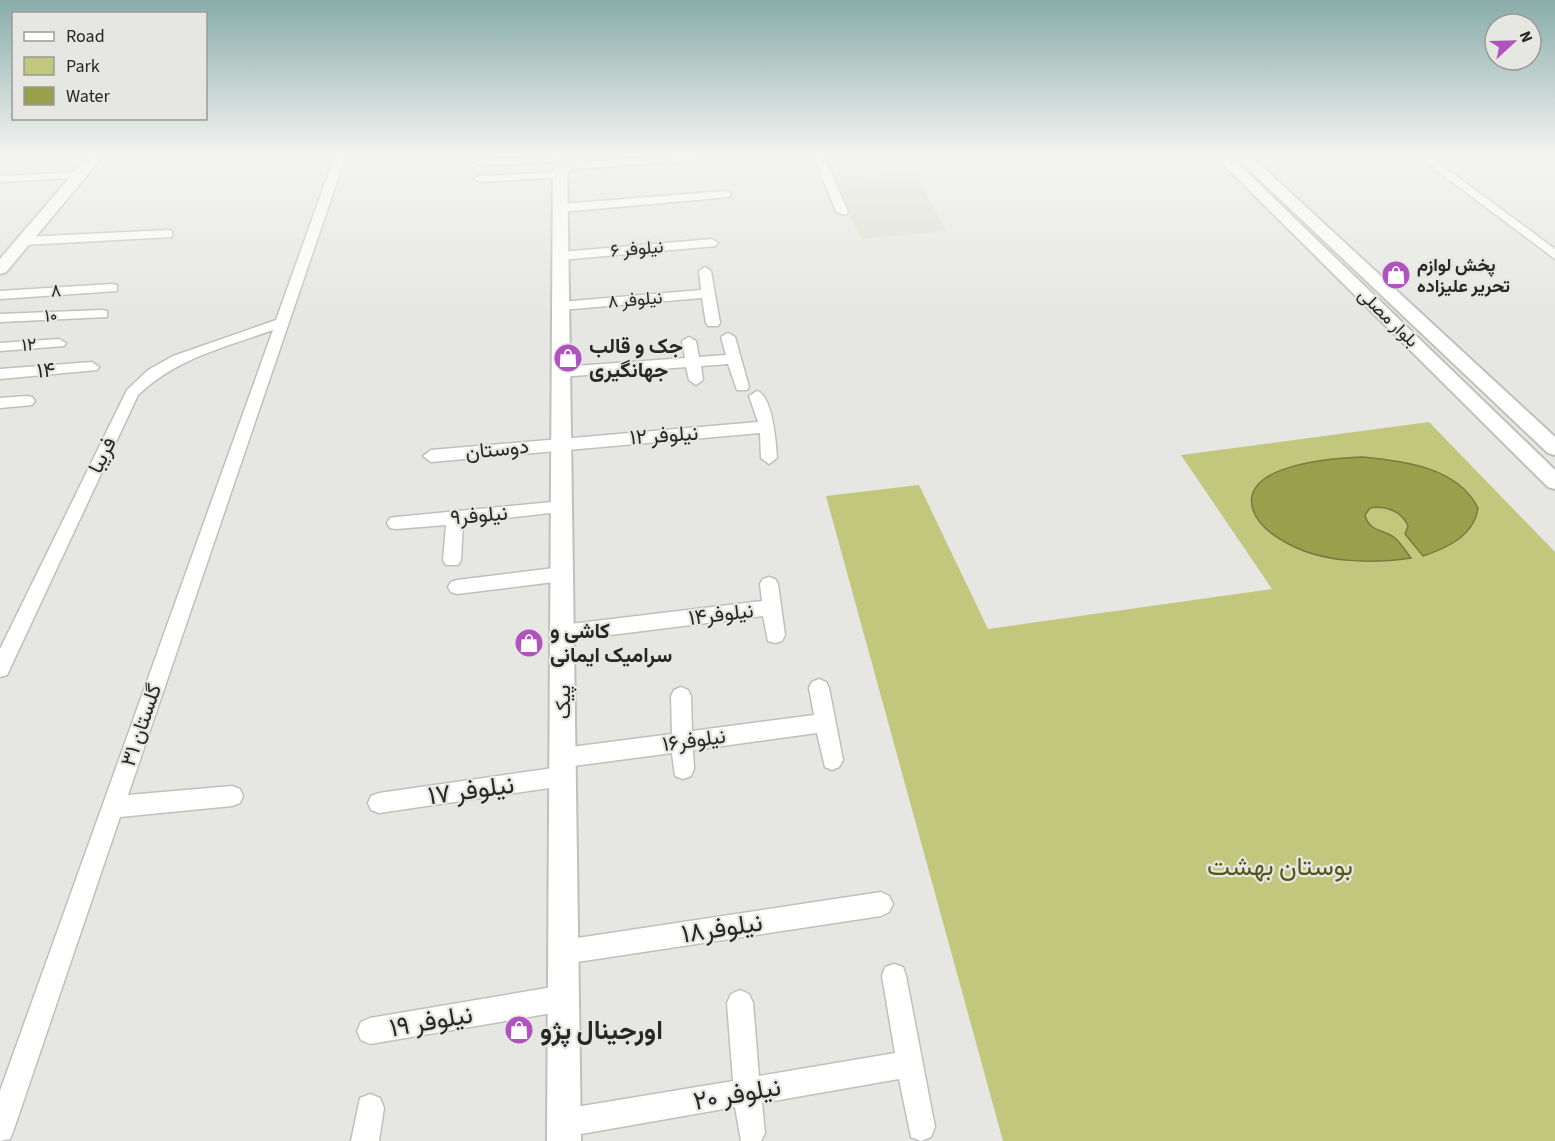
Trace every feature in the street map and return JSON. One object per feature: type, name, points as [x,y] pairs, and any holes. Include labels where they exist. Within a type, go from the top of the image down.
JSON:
[{"type":"street","points":[[0,269],[52,208]]},
{"type":"street","name":"گلستان ۳۱","points":[[0,1129],[323,208]]},
{"type":"street","name":"پیک","points":[[561,208],[564,1132]]},
{"type":"street","points":[[840,208],[842,212]]},
{"type":"street","name":"بلوار مصلی","points":[[1275,208],[1555,482]]},
{"type":"street","name":"بلوار مصلی","points":[[1300,208],[1555,448]]},
{"type":"street","points":[[1492,208],[1555,255]]},
{"type":"street","points":[[24,241],[168,234]]},
{"type":"street","name":"نیلوفر ۶","points":[[561,256],[712,243]]},
{"type":"street","points":[[705,271],[713,323]]},
{"type":"street","name":"۸","points":[[0,295],[112,288]]},
{"type":"street","name":"نیلوفر ۸","points":[[561,306],[708,293]]},
{"type":"street","name":"۱۰","points":[[0,318],[102,314]]},
{"type":"street","name":"فریبا","points":[[0,669],[132,393],[153,373],[178,359],[283,322]]},
{"type":"street","points":[[728,337],[742,387]]},
{"type":"street","points":[[689,341],[696,380]]},
{"type":"street","name":"۱۲","points":[[0,346],[59,343]]},
{"type":"street","points":[[561,372],[734,359]]},
{"type":"street","name":"۱۴","points":[[0,374],[92,367]]},
{"type":"street","points":[[757,396],[767,427],[770,458]]},
{"type":"street","points":[[0,403],[27,401]]},
{"type":"street","name":"نیلوفر ۱۲","points":[[562,443],[767,427]]},
{"type":"street","name":"دوستان","points":[[431,456],[562,443]]},
{"type":"street","name":"نیلوفر۹","points":[[396,523],[562,507]]},
{"type":"street","points":[[452,560],[455,517]]},
{"type":"street","points":[[457,587],[562,574]]},
{"type":"street","points":[[769,584],[775,635]]},
{"type":"street","name":"نیلوفر۱۴","points":[[562,633],[772,607]]},
{"type":"street","points":[[819,688],[832,760]]},
{"type":"street","points":[[681,696],[683,769]]},
{"type":"street","name":"نیلوفر۱۶","points":[[563,767],[682,742],[826,723]]},
{"type":"street","name":"نیلوفر ۱۷","points":[[379,803],[563,767]]},
{"type":"street","points":[[113,807],[232,796]]},
{"type":"street","name":"نیلوفر۱۸","points":[[564,952],[881,904]]},
{"type":"street","points":[[894,976],[921,1127]]},
{"type":"street","name":"نیلوفر ۱۹","points":[[370,1031],[564,998]]},
{"type":"street","points":[[740,1004],[751,1133]]},
{"type":"street","name":"نیلوفر ۲۰","points":[[564,1132],[748,1092],[909,1064]]},
{"type":"street","points":[[365,1141],[370,1108]]},
{"type":"shaded area","points":[[847,208],[934,208],[946,231],[861,239]]},
{"type":"green space","name":"بوستان بهشت","points":[[1429,422],[1555,552],[1555,1141],[1003,1141],[826,496],[919,485],[988,629],[1272,589],[1181,455]]},
{"type":"water","points":[[1363,457],[1412,464],[1443,475],[1457,483],[1469,494],[1478,508],[1471,526],[1450,545],[1423,556],[1405,534],[1408,526],[1402,516],[1387,508],[1370,508],[1365,515],[1370,524],[1395,538],[1411,558],[1363,561],[1330,558],[1299,549],[1270,532],[1255,515],[1252,495],[1260,482],[1274,473],[1312,462]]},
{"type":"place","name":"پخش لوازم تحریر علیزاده","points":[[1396,275]]},
{"type":"place","name":"جک و قالب جهانگیری","points":[[568,358]]},
{"type":"place","name":"کاشی و سرامیک ایمانی","points":[[529,643]]},
{"type":"place","name":"اورجینال پژو","points":[[519,1030]]}]
